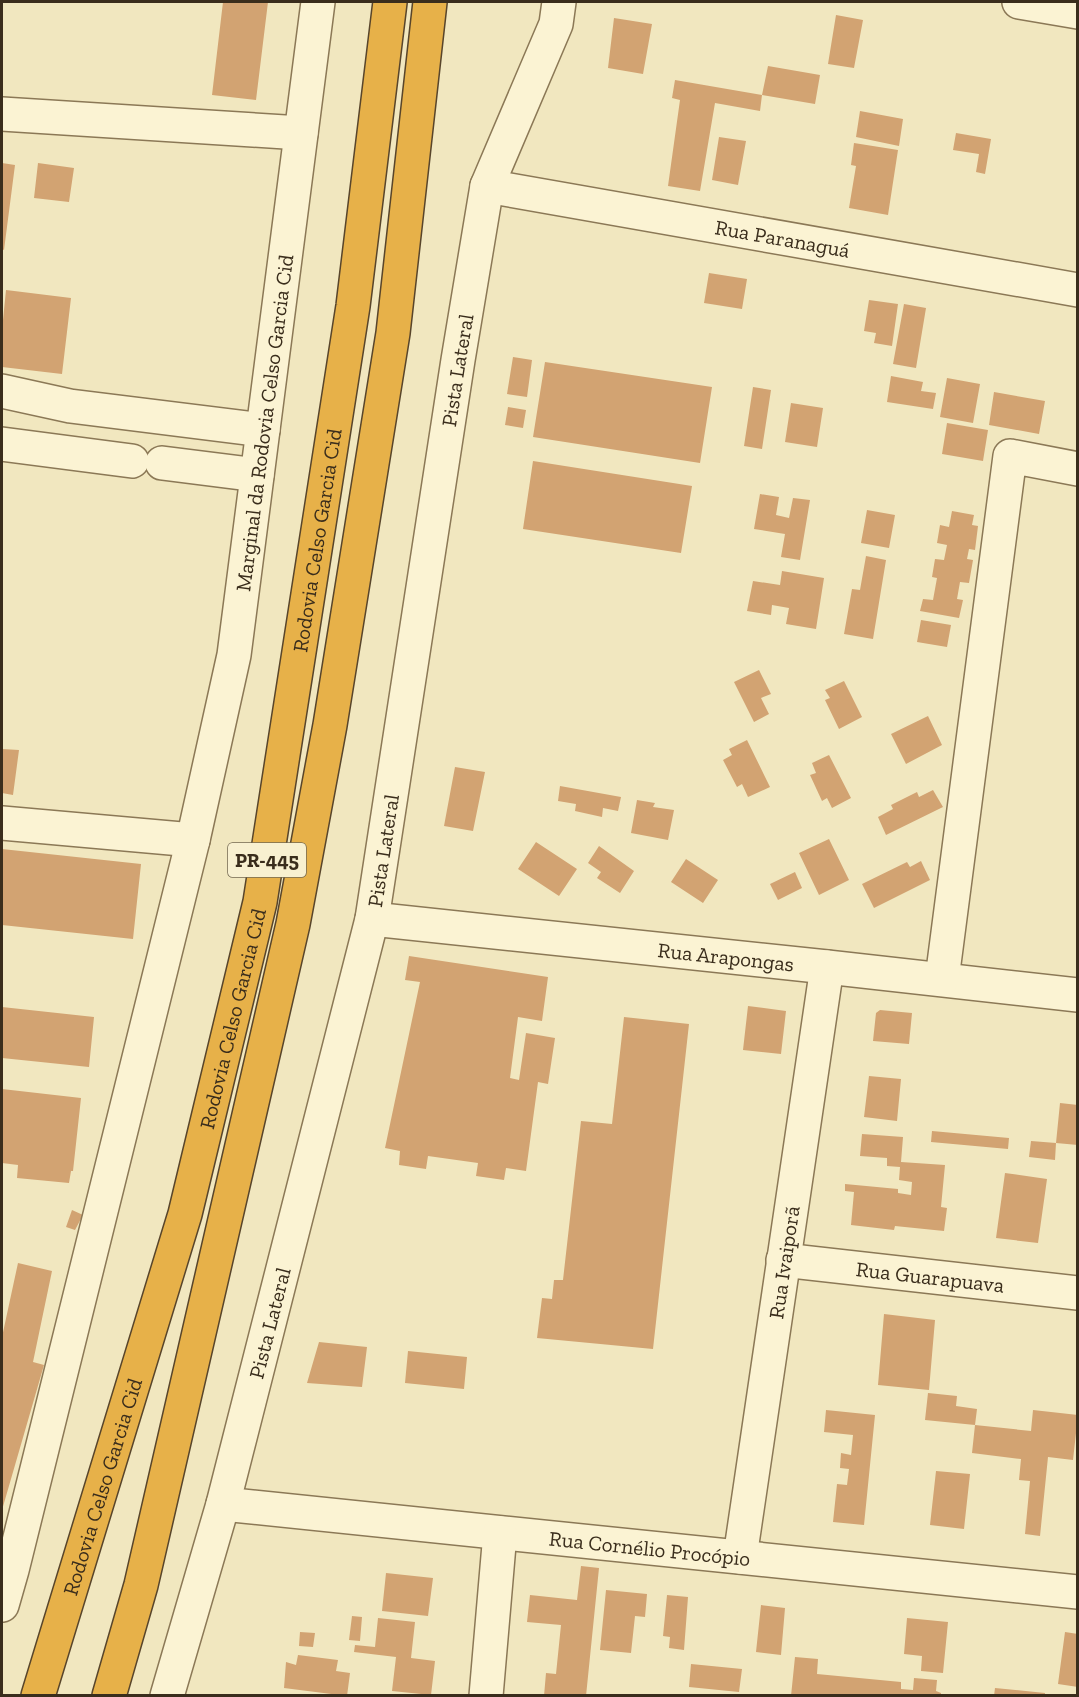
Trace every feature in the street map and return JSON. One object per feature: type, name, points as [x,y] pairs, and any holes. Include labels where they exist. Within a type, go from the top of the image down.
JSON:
[{"type":"highway","name":"Rodovia Celso Garcia Cid","points":[[38,1695],[185,1214],[260,902],[353,306],[390,2]]},
{"type":"highway","name":"Rodovia Celso Garcia Cid","points":[[109,1695],[141,1585],[293,924],[326,748],[393,333],[430,2]]},
{"type":"highway","points":[[119,1695],[141,1585]]},
{"type":"street","name":"Marginal da Rodovia Celso Garcia Cid","points":[[192,840],[234,655],[318,2]]},
{"type":"street","name":"Pista Lateral","points":[[167,1695],[222,1504],[372,920],[487,186],[556,24],[559,2]]},
{"type":"street","points":[[1019,2],[1077,12]]},
{"type":"street","points":[[2,114],[301,133]]},
{"type":"street","name":"Rua Paranaguá","points":[[487,186],[1077,290]]},
{"type":"street","points":[[2,390],[70,406],[263,430]]},
{"type":"street","points":[[2,444],[257,475]]},
{"type":"street","points":[[942,979],[1010,456],[1077,469]]},
{"type":"street","points":[[2,823],[192,840],[2,1605]]},
{"type":"street","name":"Rua Arapongas","points":[[372,920],[1077,995]]},
{"type":"street","name":"Rua Ivaiporã","points":[[740,1557],[828,967]]},
{"type":"street","name":"Rua Guarapuava","points":[[783,1260],[1077,1293]]},
{"type":"street","name":"Rua Cornélio Procópio","points":[[222,1504],[1077,1592]]},
{"type":"street","points":[[486,1695],[500,1533]]},
{"type":"building","points":[[223,2],[268,2],[256,100],[212,95]]},
{"type":"building","points":[[836,15],[863,20],[854,68],[828,64]]},
{"type":"building","points":[[614,18],[652,24],[643,74],[608,68]]},
{"type":"building","points":[[768,66],[820,75],[815,104],[762,95]]},
{"type":"building","points":[[675,80],[762,95],[760,111],[715,103],[700,191],[668,186],[680,100],[672,98]]},
{"type":"building","points":[[860,111],[903,119],[899,146],[856,137]]},
{"type":"building","points":[[956,133],[991,139],[985,174],[976,172],[979,154],[953,150]]},
{"type":"building","points":[[719,137],[746,141],[738,185],[712,180]]},
{"type":"building","points":[[854,143],[898,150],[888,215],[849,208],[856,166],[851,165]]},
{"type":"building","points":[[2,163],[15,165],[4,250],[2,249]]},
{"type":"building","points":[[38,163],[74,168],[69,202],[34,198]]},
{"type":"building","points":[[709,273],[747,279],[742,309],[704,303]]},
{"type":"building","points":[[6,290],[71,298],[62,374],[2,367],[2,330]]},
{"type":"building","points":[[869,300],[898,304],[892,346],[874,343],[876,333],[864,331]]},
{"type":"building","points":[[904,304],[926,308],[916,368],[893,364]]},
{"type":"building","points":[[513,357],[532,360],[527,397],[507,394]]},
{"type":"building","points":[[545,362],[712,387],[700,463],[533,437]]},
{"type":"building","points":[[891,376],[923,382],[921,391],[936,393],[933,409],[887,402]]},
{"type":"building","points":[[947,378],[980,384],[973,423],[940,417]]},
{"type":"building","points":[[753,387],[771,390],[762,449],[744,446]]},
{"type":"building","points":[[994,392],[1045,401],[1039,434],[989,425]]},
{"type":"building","points":[[791,403],[823,408],[817,447],[785,442]]},
{"type":"building","points":[[508,407],[526,410],[523,428],[505,425]]},
{"type":"building","points":[[947,423],[988,430],[983,461],[942,454]]},
{"type":"building","points":[[533,461],[692,486],[681,553],[523,529]]},
{"type":"building","points":[[760,494],[779,497],[776,515],[789,518],[793,498],[810,500],[800,560],[781,557],[785,534],[754,529]]},
{"type":"building","points":[[867,510],[895,515],[889,548],[861,543]]},
{"type":"building","points":[[952,511],[974,515],[972,525],[978,526],[975,550],[969,549],[967,559],[973,560],[969,583],[960,582],[957,599],[963,600],[959,618],[920,611],[923,599],[933,600],[937,578],[932,577],[935,559],[944,560],[947,545],[937,543],[940,525],[949,527]]},
{"type":"building","points":[[866,556],[886,560],[873,639],[844,634],[852,589],[860,590]]},
{"type":"building","points":[[782,571],[824,578],[816,629],[786,624],[789,608],[772,605],[771,615],[747,611],[753,581],[780,585]]},
{"type":"building","points":[[921,620],[951,625],[947,647],[917,642]]},
{"type":"building","points":[[759,670],[771,694],[761,698],[769,714],[754,722],[734,682]]},
{"type":"building","points":[[844,681],[862,717],[839,729],[825,700],[830,698],[825,690]]},
{"type":"building","points":[[928,716],[942,745],[906,764],[891,734]]},
{"type":"building","points":[[747,740],[770,787],[748,797],[742,784],[737,787],[723,760],[732,755],[729,749]]},
{"type":"building","points":[[2,749],[19,750],[13,795],[2,793]]},
{"type":"building","points":[[829,755],[851,798],[832,808],[827,798],[822,801],[810,775],[816,773],[812,763]]},
{"type":"building","points":[[455,767],[485,772],[473,831],[444,826]]},
{"type":"building","points":[[560,786],[621,797],[618,811],[603,808],[602,817],[575,811],[576,804],[558,801]]},
{"type":"building","points":[[933,790],[943,807],[886,835],[878,817],[893,809],[891,805],[917,792],[919,797]]},
{"type":"building","points":[[637,800],[655,803],[653,807],[674,810],[668,840],[631,833]]},
{"type":"building","points":[[829,839],[849,880],[819,895],[799,853]]},
{"type":"building","points":[[536,842],[577,869],[559,896],[518,869]]},
{"type":"building","points":[[599,846],[634,871],[620,893],[597,878],[601,872],[588,863]]},
{"type":"building","points":[[2,849],[141,864],[133,939],[2,925]]},
{"type":"building","points":[[686,859],[718,880],[703,903],[671,882]]},
{"type":"building","points":[[921,861],[930,880],[874,908],[862,884],[907,862],[910,867]]},
{"type":"building","points":[[795,872],[802,888],[778,900],[770,884]]},
{"type":"building","points":[[409,956],[548,977],[542,1021],[518,1017],[510,1078],[519,1080],[526,1033],[555,1038],[548,1084],[538,1082],[526,1171],[506,1168],[504,1180],[476,1176],[478,1163],[428,1156],[426,1169],[399,1165],[400,1151],[385,1148],[420,982],[405,980]]},
{"type":"building","points":[[748,1006],[786,1011],[781,1054],[743,1050]]},
{"type":"building","points":[[2,1007],[94,1017],[89,1067],[2,1058]]},
{"type":"building","points":[[880,1010],[912,1013],[909,1044],[873,1041],[876,1013]]},
{"type":"building","points":[[624,1017],[689,1024],[653,1349],[537,1338],[542,1298],[552,1299],[554,1280],[563,1280],[581,1121],[612,1124]]},
{"type":"building","points":[[869,1076],[901,1079],[897,1121],[864,1117]]},
{"type":"building","points":[[2,1089],[81,1098],[73,1171],[71,1171],[69,1183],[17,1178],[18,1165],[2,1163]]},
{"type":"building","points":[[1060,1103],[1078,1105],[1078,1145],[1056,1143]]},
{"type":"building","points":[[932,1131],[1009,1138],[1008,1149],[931,1142]]},
{"type":"building","points":[[862,1134],[903,1137],[901,1162],[945,1165],[941,1207],[947,1208],[944,1231],[895,1226],[894,1230],[851,1225],[854,1192],[845,1191],[845,1184],[898,1189],[898,1193],[911,1195],[912,1182],[899,1180],[900,1167],[887,1166],[887,1158],[860,1156]]},
{"type":"building","points":[[1031,1141],[1056,1143],[1055,1160],[1029,1157]]},
{"type":"building","points":[[1005,1173],[1047,1179],[1038,1243],[996,1238]]},
{"type":"building","points":[[72,1210],[83,1215],[75,1230],[66,1227]]},
{"type":"building","points":[[18,1263],[52,1271],[33,1362],[44,1365],[2,1510],[2,1337]]},
{"type":"building","points":[[884,1314],[935,1320],[929,1390],[878,1385]]},
{"type":"building","points":[[319,1342],[367,1347],[362,1387],[307,1383]]},
{"type":"building","points":[[408,1351],[467,1357],[464,1389],[405,1383]]},
{"type":"building","points":[[928,1393],[957,1396],[956,1406],[977,1409],[975,1425],[925,1420]]},
{"type":"building","points":[[826,1410],[875,1415],[864,1525],[833,1522],[837,1484],[847,1485],[849,1469],[840,1468],[841,1453],[851,1455],[853,1435],[824,1432]]},
{"type":"building","points":[[1033,1410],[1078,1415],[1073,1460],[1048,1457],[1040,1536],[1025,1534],[1030,1481],[1019,1480],[1021,1459],[972,1453],[975,1425],[1031,1431]]},
{"type":"building","points":[[936,1471],[970,1474],[964,1529],[930,1525]]},
{"type":"building","points":[[581,1566],[599,1568],[586,1696],[544,1696],[546,1673],[556,1674],[561,1625],[527,1622],[530,1595],[577,1600]]},
{"type":"building","points":[[386,1573],[433,1578],[428,1616],[382,1611]]},
{"type":"building","points":[[606,1590],[647,1594],[645,1617],[635,1616],[631,1653],[600,1650]]},
{"type":"building","points":[[667,1595],[688,1597],[684,1650],[669,1648],[670,1637],[663,1636]]},
{"type":"building","points":[[761,1605],[785,1608],[781,1655],[756,1652]]},
{"type":"building","points":[[352,1616],[362,1617],[360,1641],[349,1640]]},
{"type":"building","points":[[378,1618],[415,1622],[411,1658],[435,1661],[431,1695],[392,1691],[396,1657],[354,1652],[355,1645],[375,1647]]},
{"type":"building","points":[[907,1618],[948,1622],[943,1673],[921,1671],[922,1656],[904,1654]]},
{"type":"building","points":[[300,1632],[315,1633],[313,1647],[299,1646]]},
{"type":"building","points":[[1065,1632],[1078,1634],[1078,1687],[1058,1684]]},
{"type":"building","points":[[298,1655],[338,1660],[336,1671],[350,1673],[347,1696],[284,1688],[286,1662],[296,1665]]},
{"type":"building","points":[[795,1657],[818,1659],[817,1674],[901,1682],[901,1689],[913,1690],[914,1678],[937,1680],[936,1691],[941,1693],[941,1696],[791,1696]]},
{"type":"building","points":[[691,1664],[742,1669],[739,1692],[689,1687]]},
{"type":"building","points":[[995,1688],[1045,1693],[1045,1696],[994,1696]]}]
